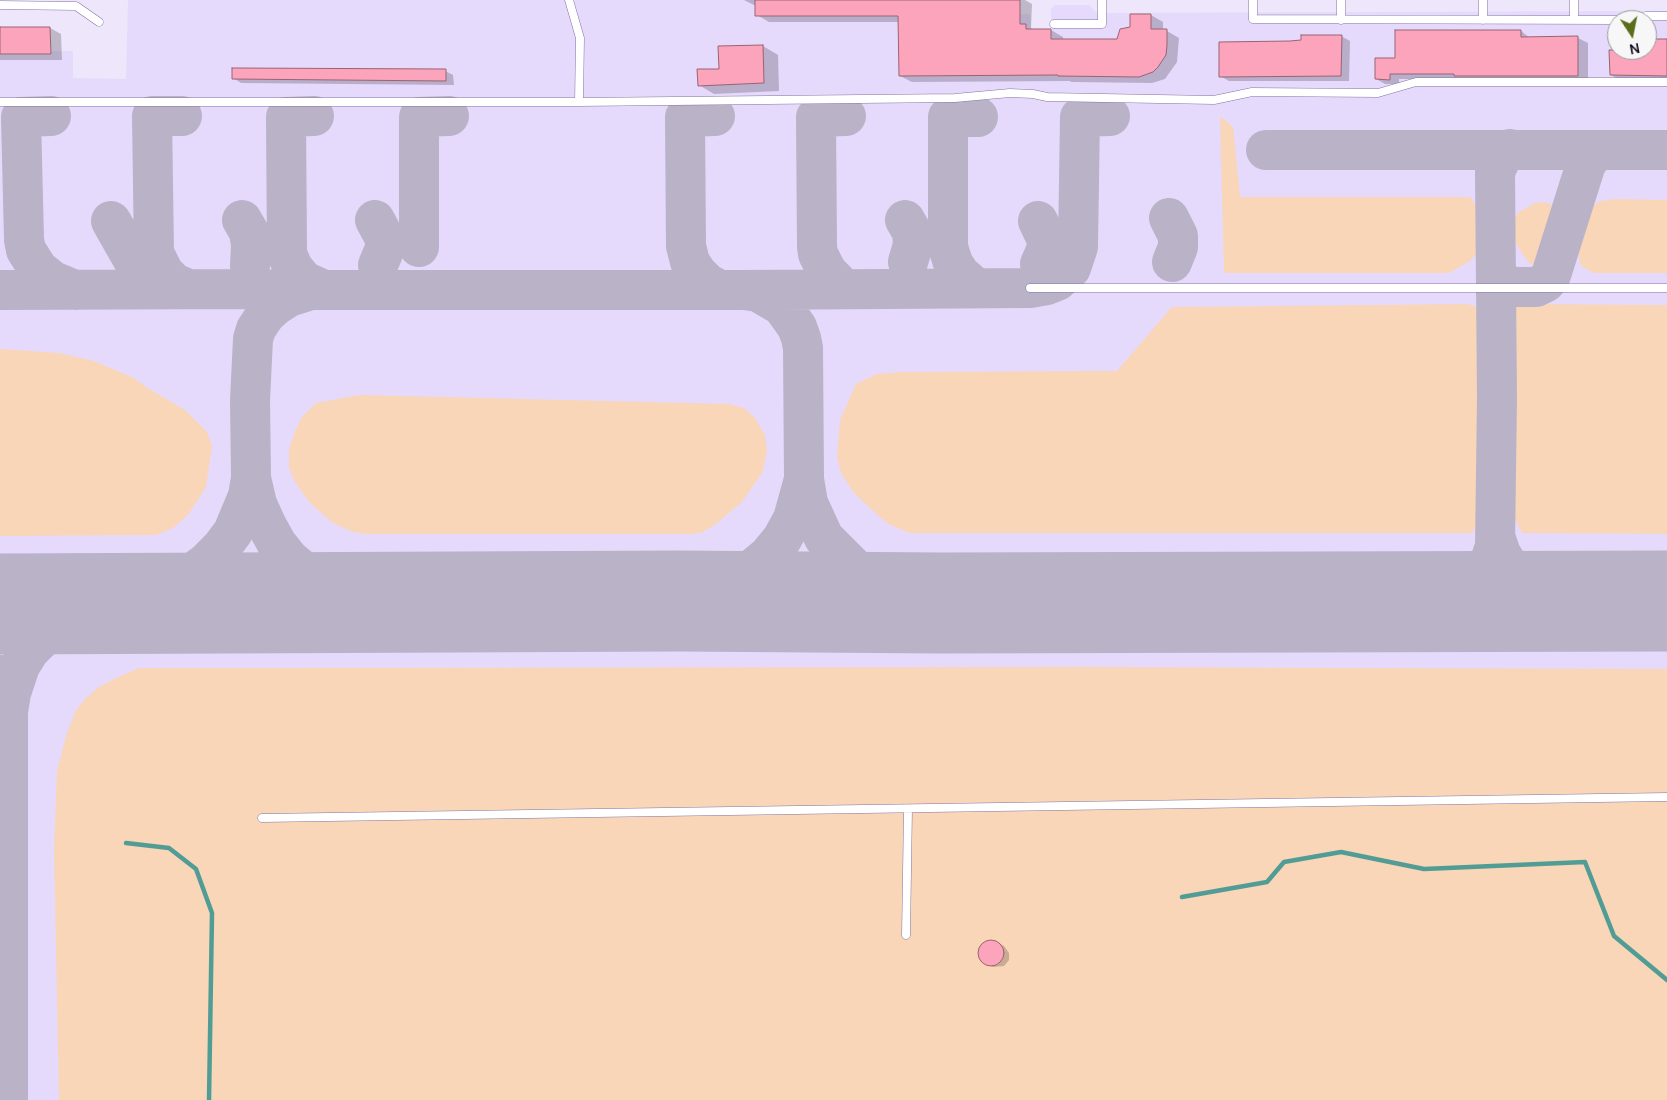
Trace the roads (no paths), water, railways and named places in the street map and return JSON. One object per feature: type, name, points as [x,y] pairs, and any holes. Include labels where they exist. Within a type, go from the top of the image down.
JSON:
[{"type":"lane","points":[[568,0],[580,38],[579,102]]},
{"type":"lane","points":[[1054,24],[1102,24],[1102,0]]},
{"type":"lane","points":[[1253,0],[1253,19],[1625,20],[1646,16],[1667,16]]},
{"type":"lane","points":[[1341,20],[1342,0]]},
{"type":"lane","points":[[1483,20],[1484,0]]},
{"type":"lane","points":[[1574,0],[1574,19]]},
{"type":"lane","points":[[0,5],[76,6],[99,22]]},
{"type":"lane","points":[[0,102],[579,102],[955,98],[1010,94],[1033,94],[1047,97],[1214,100],[1252,92],[1378,93],[1416,82],[1667,82]]},
{"type":"lane","points":[[1030,288],[1667,288]]},
{"type":"lane","points":[[262,818],[1667,797]]},
{"type":"lane","points":[[906,935],[908,809]]},
{"type":"waterway","points":[[126,843],[169,848],[196,869],[212,913],[209,1100]]},
{"type":"waterway","points":[[1182,897],[1267,882],[1284,862],[1341,852],[1424,869],[1585,862],[1614,936],[1667,980]]}]
